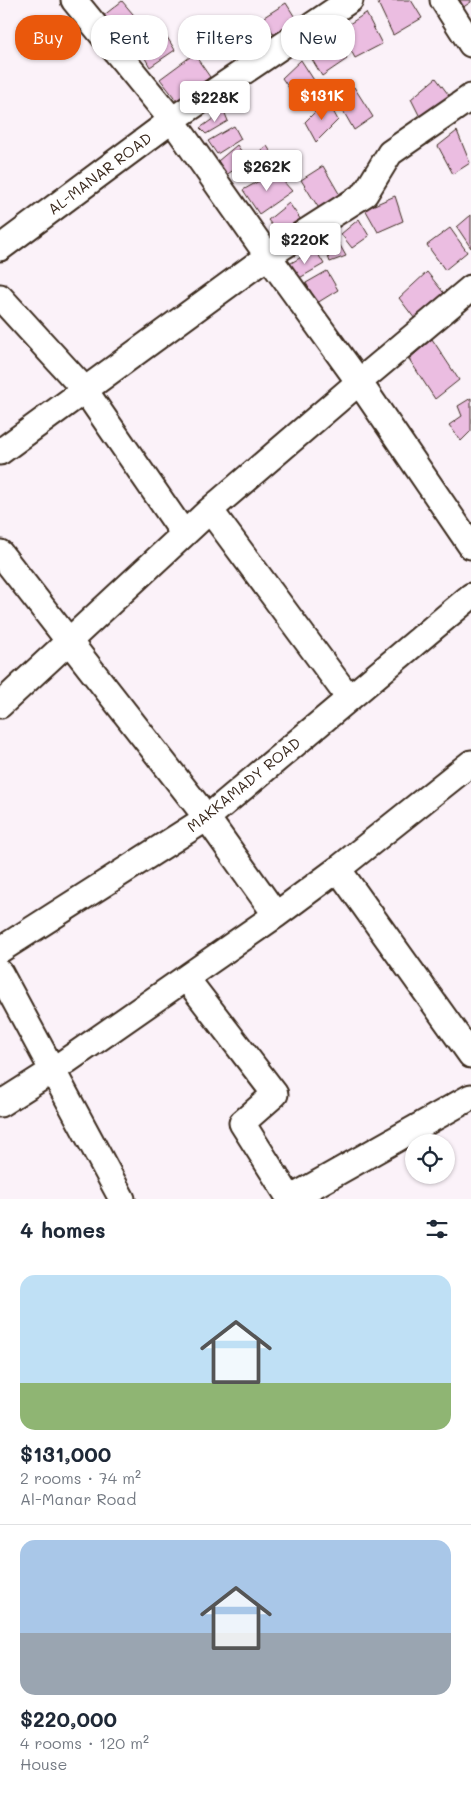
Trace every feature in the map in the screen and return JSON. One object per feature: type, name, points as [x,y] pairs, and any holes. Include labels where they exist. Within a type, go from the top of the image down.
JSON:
[{"type":"street","points":[[74,0],[172,120],[359,382],[471,546]]},
{"type":"street","name":"AL-MANAR ROAD","points":[[0,248],[172,120],[350,0]]},
{"type":"street","points":[[443,0],[471,44]]},
{"type":"street","points":[[0,452],[268,256],[365,194],[390,153],[471,97]]},
{"type":"street","points":[[0,705],[210,510],[471,288]]},
{"type":"street","points":[[0,297],[84,389],[184,534]]},
{"type":"street","points":[[210,510],[349,698]]},
{"type":"street","points":[[0,553],[208,818],[276,915]]},
{"type":"street","name":"MAKKAMADY ROAD","points":[[0,950],[208,818],[349,698],[469,601]]},
{"type":"street","points":[[0,1104],[52,1071],[276,915],[338,869],[471,763]]},
{"type":"street","points":[[338,869],[471,1055]]},
{"type":"street","points":[[0,973],[122,1199]]},
{"type":"street","points":[[186,978],[275,1094],[242,1123],[290,1199],[471,1097]]},
{"type":"building","points":[[382,0],[411,0],[422,18],[393,35],[378,3]]},
{"type":"building","points":[[453,0],[471,0],[471,2],[459,10]]},
{"type":"building","points":[[122,1],[134,15],[104,15]]},
{"type":"building","points":[[286,3],[294,15],[281,15],[281,40],[278,42],[271,30],[271,15],[267,15]]},
{"type":"building","points":[[366,13],[382,44],[355,58],[355,20]]},
{"type":"building","points":[[168,39],[175,50],[168,55]]},
{"type":"building","points":[[146,60],[160,60],[150,67]]},
{"type":"building","points":[[186,60],[198,60],[210,77],[177,101],[160,79]]},
{"type":"building","points":[[301,60],[319,88],[300,104],[282,78]]},
{"type":"building","points":[[312,60],[346,60],[322,76]]},
{"type":"building","points":[[436,78],[454,102],[422,121],[411,99]]},
{"type":"building","points":[[354,87],[373,117],[354,130],[337,100]]},
{"type":"building","points":[[327,100],[338,120],[316,142],[305,122]]},
{"type":"building","points":[[224,111],[228,121],[206,134],[200,128]]},
{"type":"building","points":[[234,126],[241,139],[217,154],[208,141]]},
{"type":"building","points":[[457,131],[470,163],[453,174],[438,146]]},
{"type":"building","points":[[237,145],[248,161],[226,175],[218,161]]},
{"type":"building","points":[[267,146],[278,163],[250,179],[241,166]]},
{"type":"building","points":[[323,166],[341,197],[320,210],[301,180]]},
{"type":"building","points":[[275,172],[292,191],[259,214],[243,190]]},
{"type":"building","points":[[395,196],[403,221],[378,232],[365,209]]},
{"type":"building","points":[[289,203],[301,220],[282,238],[268,220]]},
{"type":"building","points":[[471,215],[471,248],[457,227]]},
{"type":"building","points":[[359,219],[369,236],[352,248],[341,234]]},
{"type":"building","points":[[450,228],[467,252],[445,270],[427,245]]},
{"type":"building","points":[[337,240],[346,256],[330,262],[325,248]]},
{"type":"building","points":[[315,249],[324,264],[296,280],[286,266]]},
{"type":"building","points":[[327,271],[338,290],[317,303],[306,283]]},
{"type":"building","points":[[427,272],[447,297],[418,323],[399,298]]},
{"type":"building","points":[[432,339],[459,380],[435,399],[409,359]]},
{"type":"building","points":[[471,398],[471,431],[461,441],[449,425],[462,416],[458,406]]}]
